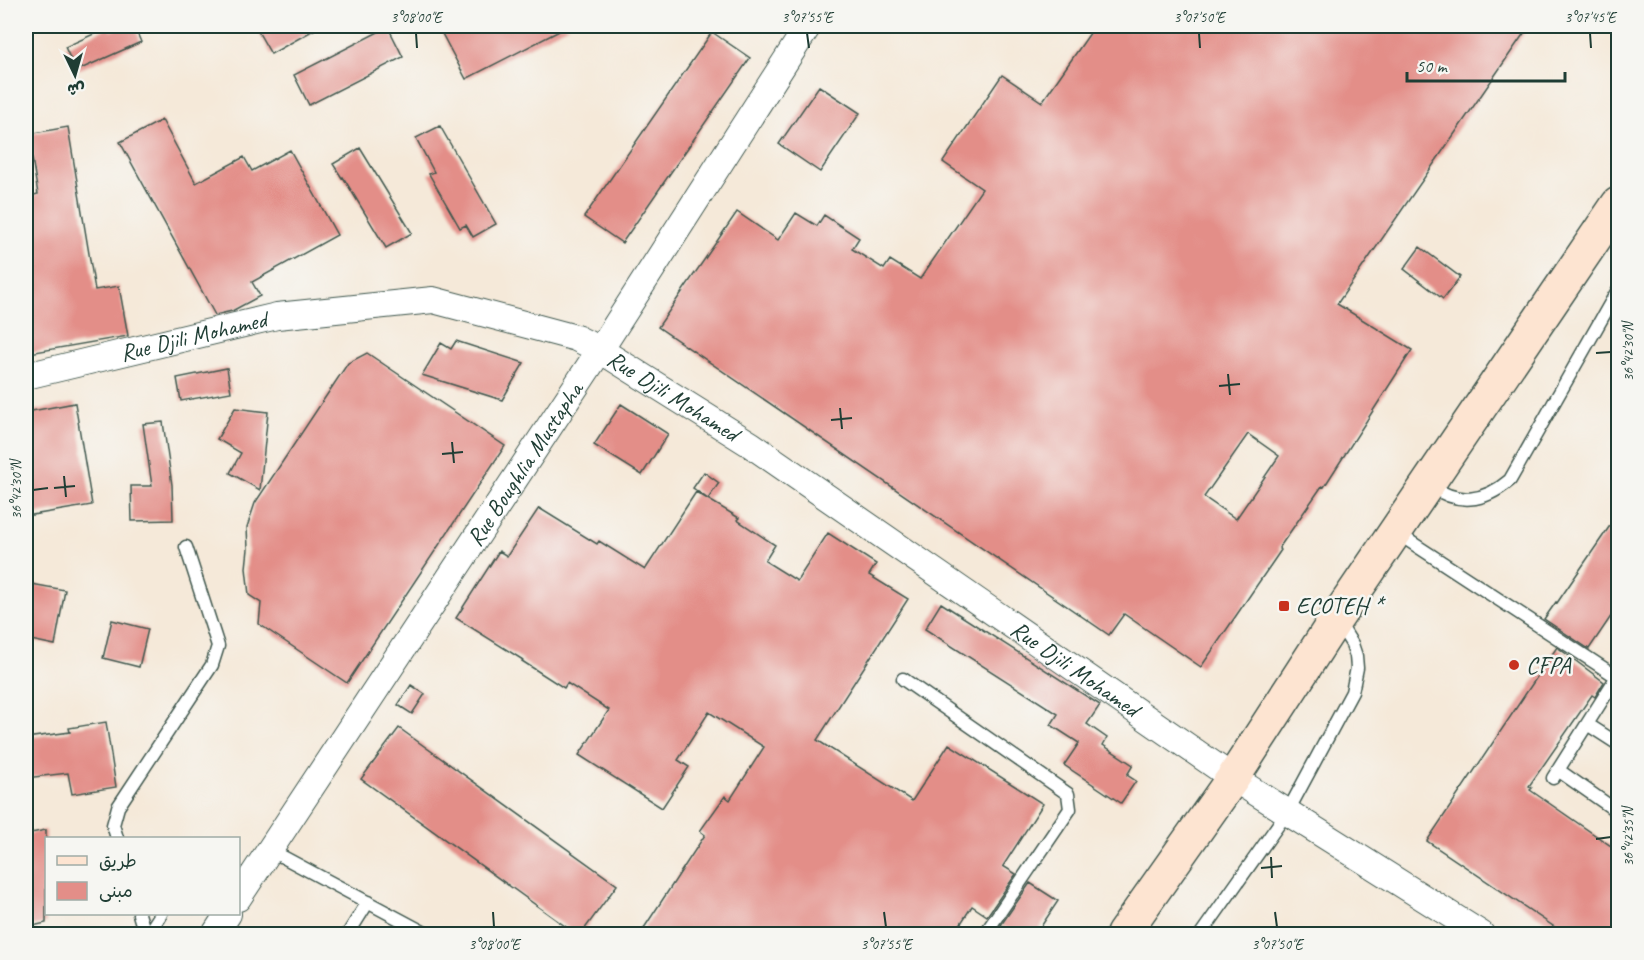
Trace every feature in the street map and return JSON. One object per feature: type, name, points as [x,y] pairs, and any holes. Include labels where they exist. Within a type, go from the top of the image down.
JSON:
[{"type":"main road","points":[[1123,934],[1233,778],[1336,619],[1618,204]]},
{"type":"street","name":"Rue Boughlia Mustapha","points":[[240,895],[600,350],[808,26]]},
{"type":"street","name":"Rue Djili Mohamed","points":[[26,376],[277,316],[433,300],[576,338],[600,350],[750,444],[1233,778],[1481,934]]},
{"type":"street","points":[[215,934],[227,915]]},
{"type":"lane","points":[[1428,484],[1448,496],[1470,499],[1498,490],[1510,480],[1618,290]]},
{"type":"lane","points":[[1396,532],[1618,676],[1556,774],[1618,812]]},
{"type":"lane","points":[[117,837],[113,825],[118,807],[212,664],[218,646],[186,548]]},
{"type":"lane","points":[[1201,934],[1288,811],[1352,692],[1356,680],[1356,662],[1352,644],[1336,619]]},
{"type":"lane","points":[[903,679],[1068,794],[1070,809],[986,934]]},
{"type":"lane","points":[[1587,724],[1618,744]]},
{"type":"lane","points":[[270,850],[428,934]]},
{"type":"lane","points":[[348,934],[368,902]]},
{"type":"lane","points":[[139,915],[147,934]]},
{"type":"lane","points":[[147,934],[160,915]]},
{"type":"building","points":[[124,26],[134,26],[141,42],[76,71],[65,47],[109,27],[111,31]]},
{"type":"building","points":[[255,26],[321,26],[271,54]]},
{"type":"building","points":[[438,26],[569,26],[466,79]]},
{"type":"building","points":[[1095,26],[1529,26],[1337,304],[1412,350],[1324,487],[1322,486],[1279,548],[1281,550],[1201,667],[1124,614],[1109,635],[658,327],[737,212],[778,240],[796,213],[817,226],[824,215],[859,238],[852,249],[884,269],[890,260],[920,279],[982,189],[943,162],[1002,75],[1042,102]],"holes":[[[1248,434],[1279,456],[1236,519],[1204,497]]]},
{"type":"building","points":[[388,27],[403,57],[309,105],[294,75]]},
{"type":"building","points":[[712,32],[750,58],[622,243],[584,217]]},
{"type":"building","points":[[819,86],[860,113],[820,172],[779,144]]},
{"type":"building","points":[[162,120],[196,183],[244,157],[252,171],[290,150],[337,235],[252,282],[260,296],[232,311],[215,315],[120,142]]},
{"type":"building","points":[[440,126],[496,224],[473,237],[466,225],[460,228],[429,174],[434,172],[416,138]]},
{"type":"building","points":[[68,127],[95,290],[119,286],[128,336],[30,353],[26,329],[26,197],[38,194],[28,134]]},
{"type":"building","points":[[360,148],[412,233],[386,248],[333,164]]},
{"type":"building","points":[[1420,247],[1460,277],[1443,299],[1404,269]]},
{"type":"building","points":[[456,341],[524,363],[502,400],[422,375],[441,343],[451,349]]},
{"type":"building","points":[[367,353],[505,446],[347,683],[259,624],[261,603],[249,595],[246,568],[247,527],[255,503],[348,363]]},
{"type":"building","points":[[227,368],[231,392],[181,401],[177,378]]},
{"type":"building","points":[[75,403],[92,505],[26,516],[26,412]]},
{"type":"building","points":[[621,404],[668,434],[642,475],[594,445]]},
{"type":"building","points":[[235,408],[268,412],[260,490],[230,473],[241,453],[217,439]]},
{"type":"building","points":[[163,422],[172,485],[173,520],[132,521],[131,486],[152,486],[143,424]]},
{"type":"building","points":[[704,472],[719,483],[708,499],[693,488]]},
{"type":"building","points":[[696,492],[739,518],[737,520],[775,545],[765,561],[797,581],[828,533],[876,564],[869,575],[908,599],[817,740],[912,801],[949,744],[1043,804],[1003,866],[1016,874],[987,916],[972,906],[954,934],[640,934],[705,835],[700,831],[725,796],[730,800],[764,747],[709,712],[678,760],[689,767],[662,808],[579,755],[609,710],[567,683],[564,688],[456,618],[499,551],[507,556],[539,508],[597,544],[599,541],[645,570]]},
{"type":"building","points":[[1618,514],[1618,606],[1589,649],[1544,619]]},
{"type":"building","points":[[26,583],[65,590],[55,645],[26,639]]},
{"type":"building","points":[[941,603],[1100,705],[1087,724],[1107,738],[1103,745],[1133,765],[1127,775],[1136,781],[1121,803],[1064,765],[1079,743],[1051,725],[1058,714],[925,629]]},
{"type":"building","points":[[112,620],[148,629],[139,667],[103,658]]},
{"type":"building","points":[[1557,647],[1604,682],[1595,697],[1592,695],[1529,786],[1532,788],[1530,790],[1618,851],[1618,934],[1565,934],[1427,841]]},
{"type":"building","points":[[411,685],[425,694],[412,714],[398,705]]},
{"type":"building","points":[[106,722],[116,787],[72,794],[68,773],[26,778],[26,738],[70,732],[69,728]]},
{"type":"building","points":[[399,728],[617,885],[581,934],[576,934],[361,779]]},
{"type":"building","points":[[46,830],[46,923],[28,927],[26,913],[26,834]]},
{"type":"building","points":[[1030,883],[1058,901],[1036,934],[1016,934],[1001,925]]},
{"type":"place","name":"ECOTEH *","points":[[1284,606]]},
{"type":"place","name":"CFPA","points":[[1514,665]]}]
